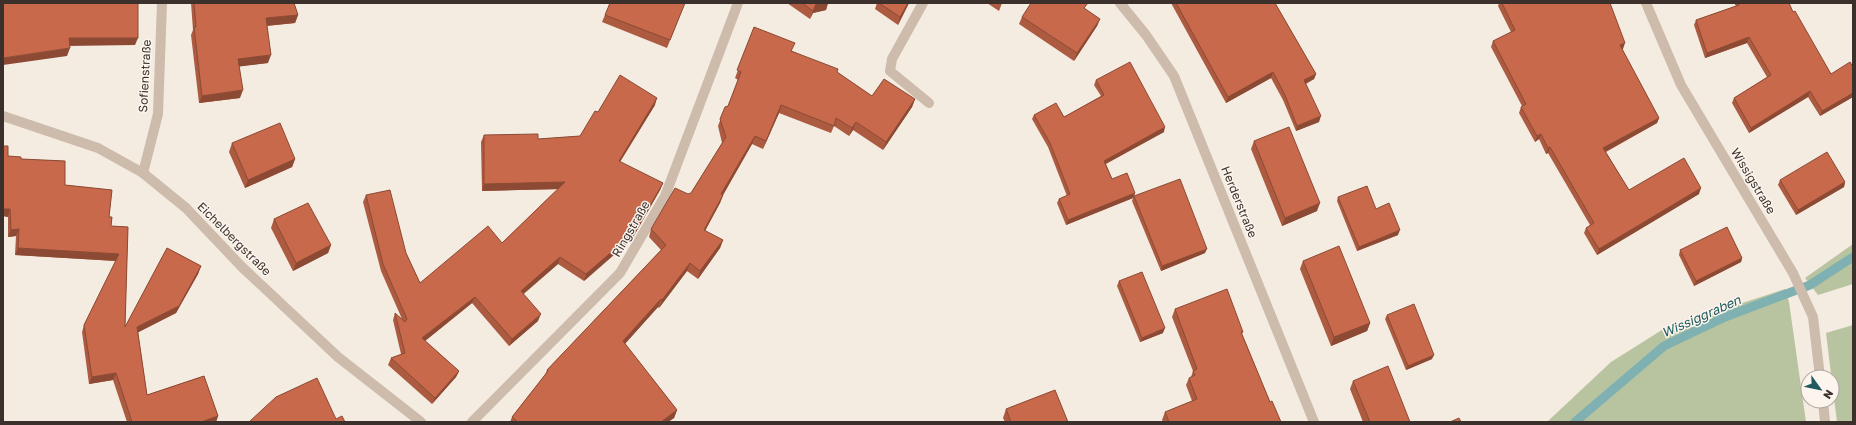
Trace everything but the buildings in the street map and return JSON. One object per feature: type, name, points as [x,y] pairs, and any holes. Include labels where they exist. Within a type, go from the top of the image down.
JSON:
[{"type":"street","name":"Sofienstraße","points":[[143,173],[158,114],[162,3]]},
{"type":"street","name":"Ringstraße","points":[[472,422],[620,273],[665,196],[738,3]]},
{"type":"street","points":[[923,3],[892,59],[890,71],[929,103]]},
{"type":"street","name":"Herderstraße","points":[[1120,3],[1146,34],[1174,76],[1314,422]]},
{"type":"street","name":"Wissigstraße","points":[[1646,3],[1681,85],[1793,273],[1806,300],[1812,317],[1819,369]]},
{"type":"street","name":"Eichelbergstraße","points":[[3,116],[98,148],[143,173],[186,208],[242,267],[338,357],[421,422]]},
{"type":"street","points":[[1824,409],[1825,422]]},
{"type":"green space","points":[[1853,244],[1853,284],[1818,295],[1805,278]]},
{"type":"green space","points":[[1785,289],[1789,302],[1800,380],[1800,409],[1804,409],[1806,422],[1547,422],[1611,362],[1665,328]]},
{"type":"green space","points":[[1853,325],[1853,422],[1837,422],[1835,409],[1840,409],[1840,369],[1830,369],[1826,333]]},
{"type":"waterway","name":"Wissiggraben","points":[[1575,422],[1664,346],[1725,317],[1810,285],[1853,257]]}]
